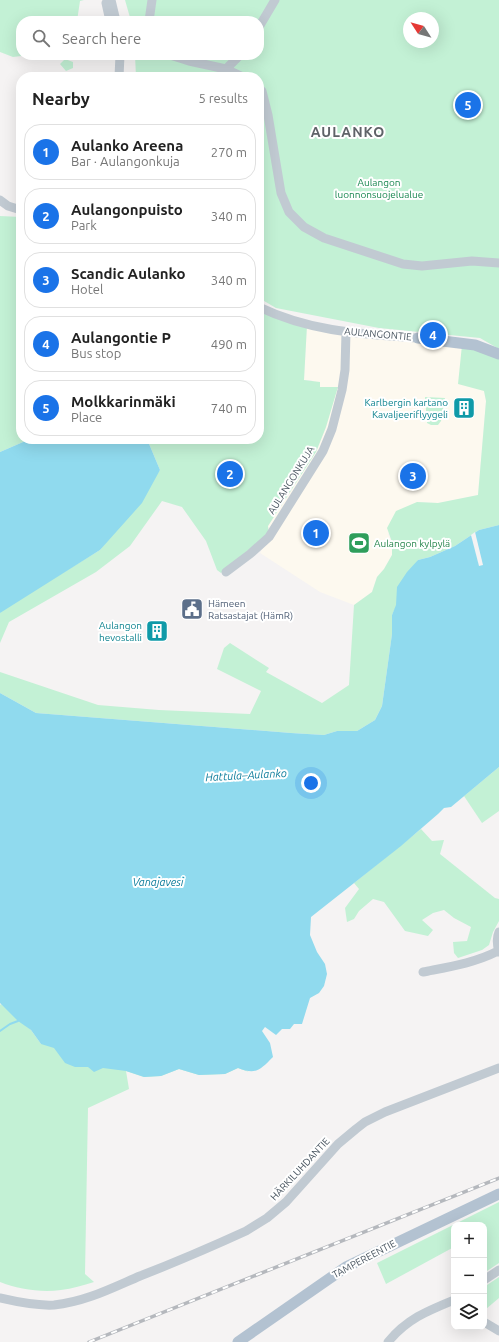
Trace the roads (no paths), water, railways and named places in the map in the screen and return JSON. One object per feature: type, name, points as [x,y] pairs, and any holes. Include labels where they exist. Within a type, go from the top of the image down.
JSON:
[{"type":"main road","name":"AULANGONTIE","points":[[418,338],[475,345],[499,354]]},
{"type":"main road","name":"TAMPEREENTIE","points":[[238,1342],[346,1267],[499,1194]]},
{"type":"street","points":[[106,0],[109,16]]},
{"type":"street","points":[[111,0],[115,16]]},
{"type":"street","points":[[150,16],[152,0]]},
{"type":"street","points":[[264,19],[275,0]]},
{"type":"street","points":[[119,72],[120,60]]},
{"type":"street","points":[[186,60],[226,69],[232,72]]},
{"type":"street","points":[[226,69],[235,60]]},
{"type":"street","points":[[264,99],[281,193],[289,212],[304,227],[324,238],[403,264],[422,266],[472,261],[499,264]]},
{"type":"street","points":[[0,200],[8,206],[16,208]]},
{"type":"street","name":"AULANGONTIE","points":[[264,309],[283,317],[307,324],[346,332],[418,338]]},
{"type":"street","name":"AULANGONKUJA","points":[[226,572],[269,537],[323,451],[332,429],[342,390],[345,370],[346,332]]},
{"type":"street","points":[[423,972],[480,959],[499,952],[497,937],[499,932]]},
{"type":"street","name":"HÄRKILUHDANTIE","points":[[0,1298],[15,1302],[52,1305],[78,1300],[97,1294],[246,1231],[267,1218],[286,1202],[338,1144],[365,1122],[385,1112],[499,1068]]},
{"type":"street","points":[[487,1278],[499,1270]]},
{"type":"street","points":[[388,1342],[398,1330],[412,1319],[451,1301]]},
{"type":"street","points":[[487,1324],[499,1331]]},
{"type":"water","points":[[18,444],[149,444],[160,470],[142,503],[100,550],[0,613],[0,452]]},
{"type":"water","name":"Vanajavesi","points":[[499,525],[499,767],[451,807],[444,808],[401,846],[311,917],[310,935],[317,952],[325,964],[327,974],[324,986],[319,993],[310,998],[302,1024],[294,1024],[290,1029],[282,1029],[276,1035],[265,1027],[262,1031],[270,1043],[273,1057],[261,1068],[254,1071],[238,1068],[225,1074],[199,1075],[179,1069],[161,1076],[144,1077],[126,1071],[103,1068],[94,1072],[88,1067],[75,1067],[65,1063],[54,1048],[41,1044],[31,1030],[18,1021],[0,1003],[0,693],[36,713],[324,735],[337,731],[357,731],[375,720],[382,706],[392,634],[392,615],[396,605],[397,587],[407,572],[418,560],[430,557],[455,546],[479,530]]},
{"type":"waterway","points":[[0,1031],[10,1024],[18,1021]]},
{"type":"railway","points":[[89,1342],[499,1178]]},
{"type":"place","name":"Molkkarinmäki","points":[[468,105]]},
{"type":"place","name":"Aulangontie P","points":[[433,335]]},
{"type":"place","name":"Karlbergin kartano Kavaljeeriflyygeli","points":[[464,408]]},
{"type":"place","name":"Aulangonpuisto","points":[[230,474]]},
{"type":"place","name":"Scandic Aulanko","points":[[413,476]]},
{"type":"place","name":"Aulanko Areena","points":[[316,533]]},
{"type":"place","name":"Aulangon kylpylä","points":[[359,543]]},
{"type":"place","name":"Hämeen Ratsastajat (HämR)","points":[[192,609]]},
{"type":"place","name":"Aulangon hevostalli","points":[[157,631]]},
{"type":"district","name":"AULANKO","points":[[348,132]]},
{"type":"park label","name":"Aulangon luonnonsuojelualue","points":[[379,188]]},
{"type":"water label","name":"Hattula–Aulanko","points":[[246,775]]}]
